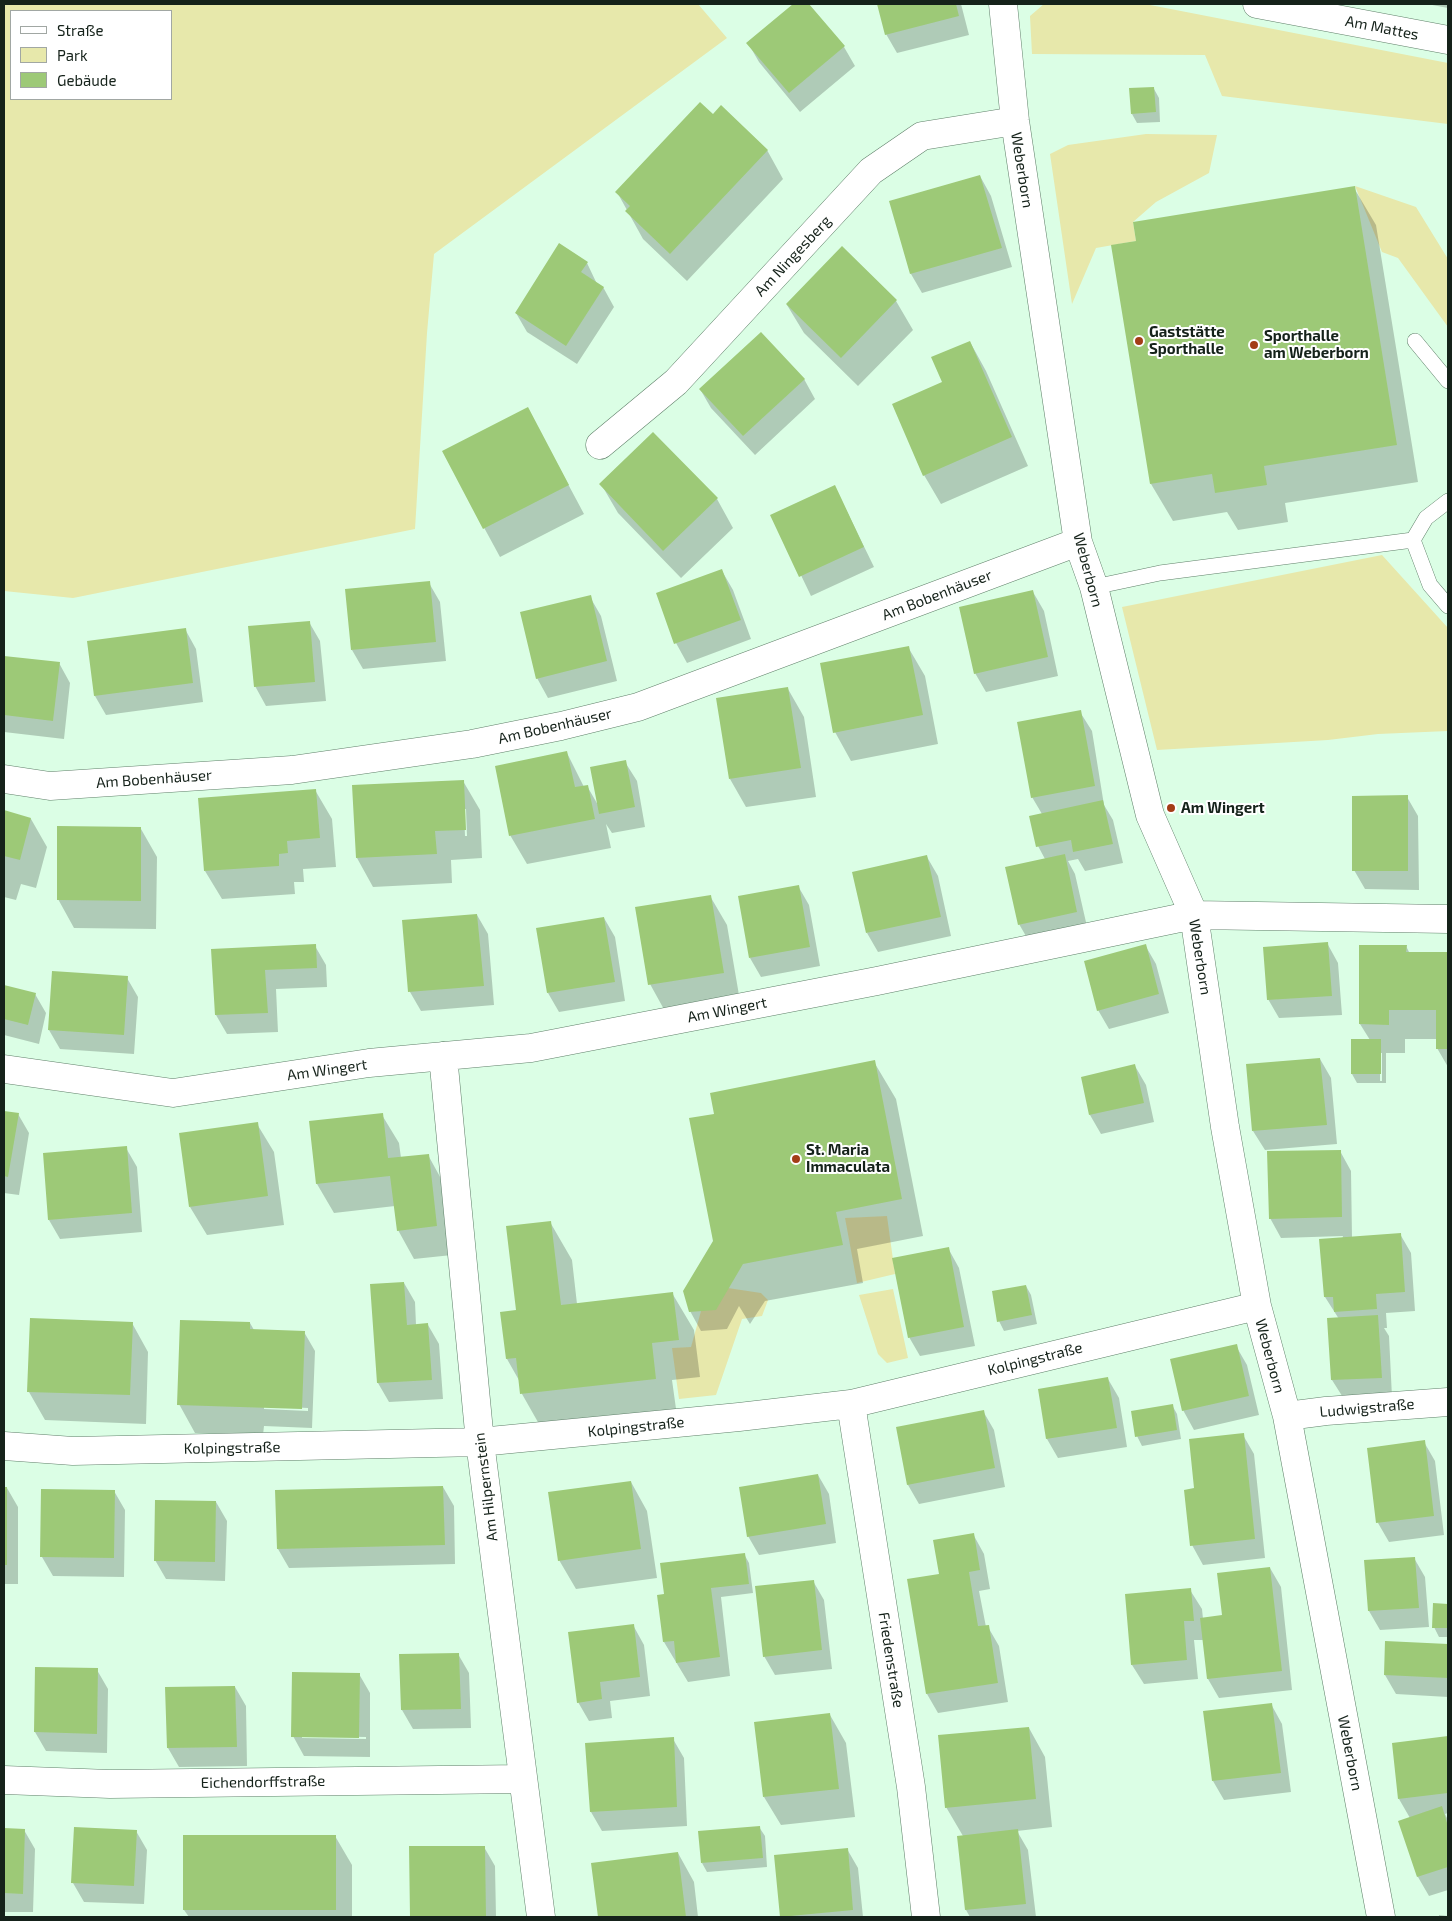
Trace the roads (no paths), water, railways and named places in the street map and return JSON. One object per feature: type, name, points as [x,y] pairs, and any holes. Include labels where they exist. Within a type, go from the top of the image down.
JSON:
[{"type":"street","name":"Weberborn","points":[[1003,4],[1015,121],[1078,542],[1094,587],[1150,815],[1194,915],[1225,1127],[1257,1306],[1286,1416],[1381,1917]]},
{"type":"street","name":"Am Mattes","points":[[1258,4],[1448,40]]},
{"type":"street","name":"Am Ningesberg","points":[[600,445],[676,382],[871,171],[922,136],[1015,121]]},
{"type":"street","name":"Am Bobenhäuser","points":[[4,779],[50,786],[292,770],[472,744],[561,726],[638,707],[1078,542]]},
{"type":"street","name":"Am Wingert","points":[[4,1069],[173,1092],[369,1063],[531,1048],[877,981],[1194,915],[1448,919]]},
{"type":"street","name":"Am Hilpernstein","points":[[443,1056],[480,1442],[541,1917]]},
{"type":"street","name":"Kolpingstraße","points":[[4,1446],[72,1451],[480,1442],[851,1404],[1257,1306]]},
{"type":"street","name":"Ludwigstraße","points":[[1286,1416],[1326,1411],[1448,1402]]},
{"type":"street","name":"Friedenstraße","points":[[851,1404],[911,1787],[926,1917]]},
{"type":"street","name":"Eichendorffstraße","points":[[4,1780],[110,1784],[522,1779]]},
{"type":"lane","points":[[1415,341],[1448,382]]},
{"type":"lane","points":[[1413,540],[1426,518],[1448,501]]},
{"type":"lane","points":[[1094,587],[1160,573],[1413,540]]},
{"type":"lane","points":[[1413,540],[1430,585],[1448,606]]},
{"type":"place","name":"Gaststätte Sporthalle","points":[[1139,341]]},
{"type":"place","name":"Sporthalle am Weberborn","points":[[1254,345]]},
{"type":"place","name":"Am Wingert","points":[[1171,808]]},
{"type":"place","name":"St. Maria Immaculata","points":[[796,1159]]}]
